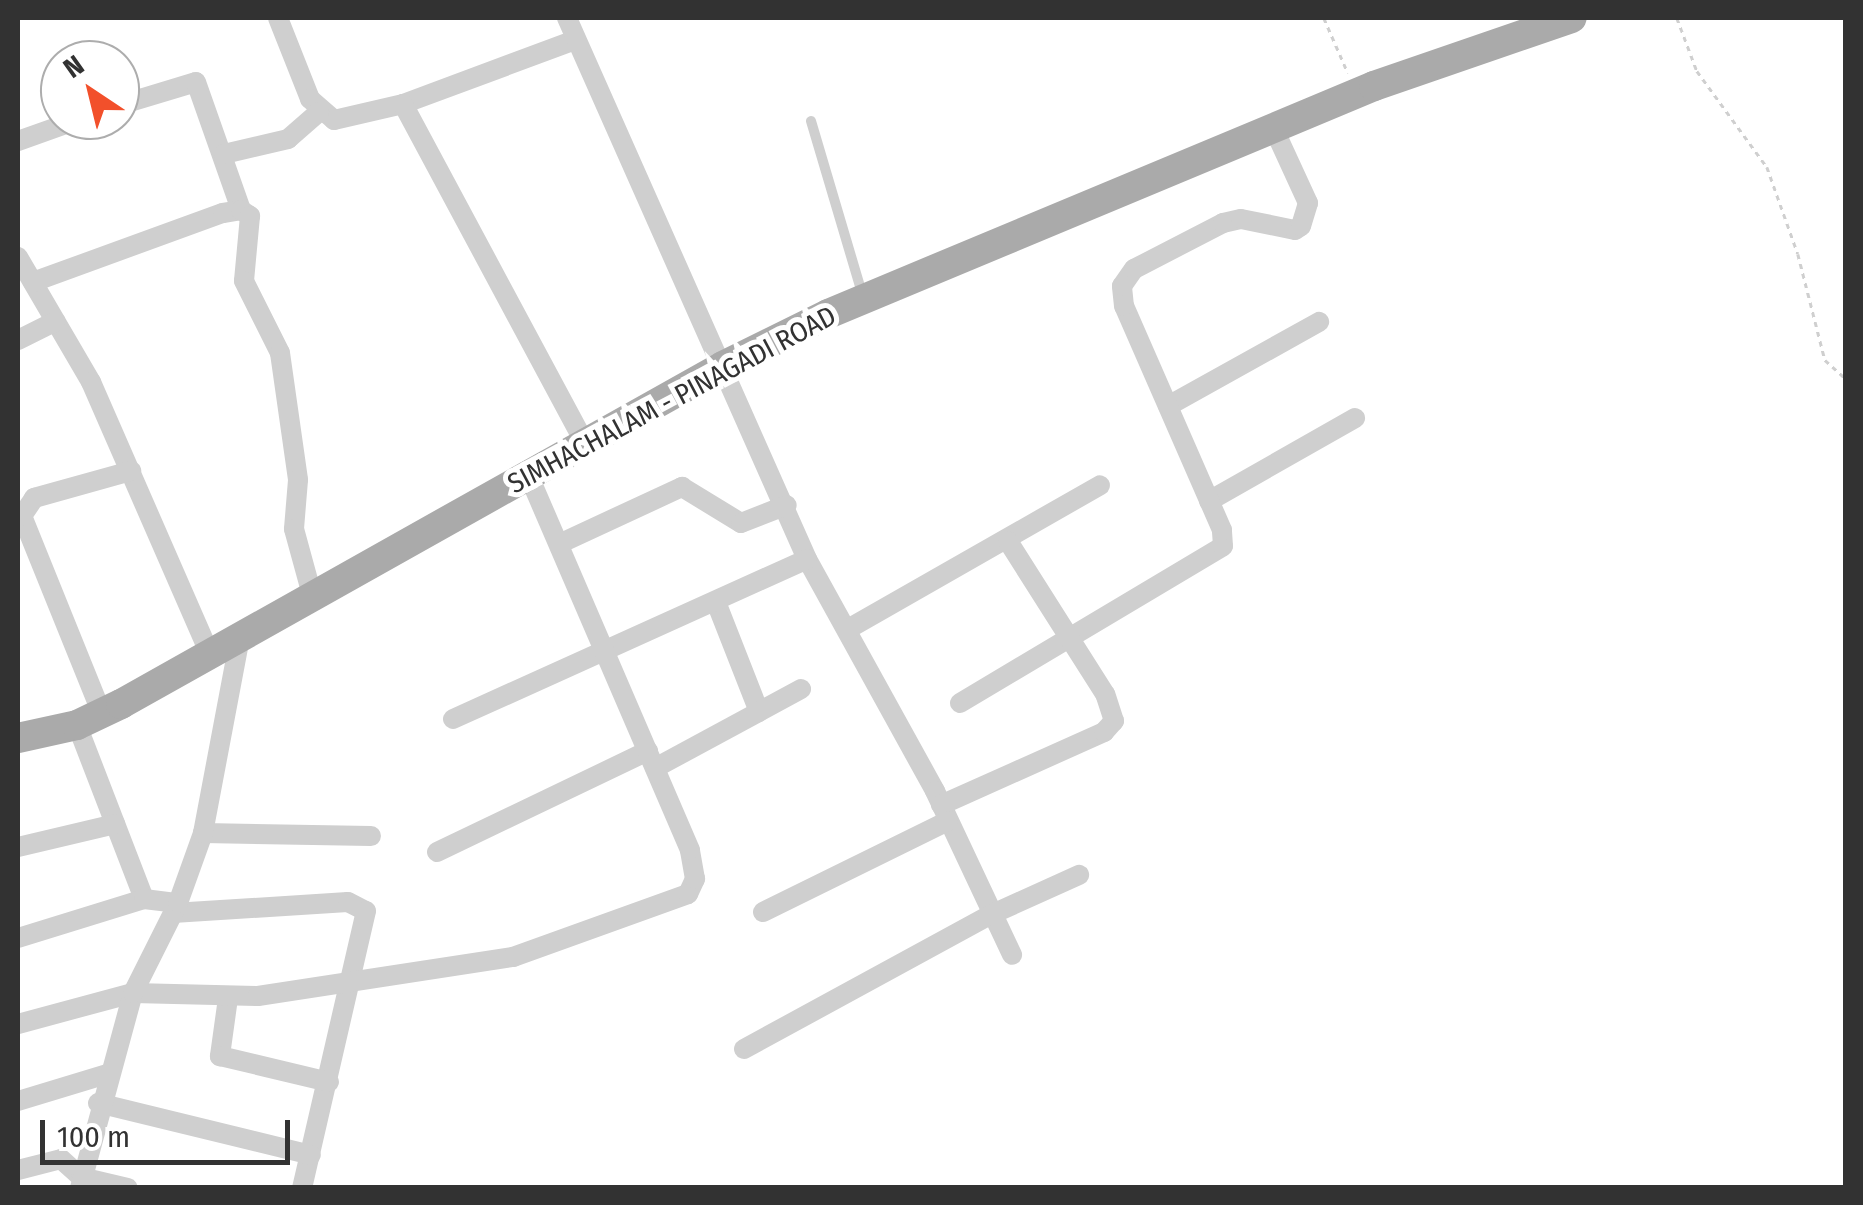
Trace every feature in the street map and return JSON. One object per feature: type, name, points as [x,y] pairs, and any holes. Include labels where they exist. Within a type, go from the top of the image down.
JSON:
[{"type":"main road","name":"SIMHACHALAM - PINAGADI ROAD","points":[[18,738],[90,719],[723,366],[864,299],[1517,25],[1572,18]]},
{"type":"street","points":[[278,18],[319,112],[334,120],[403,104],[576,40]]},
{"type":"street","points":[[567,18],[787,505],[807,559],[945,813],[988,916],[1012,955]]},
{"type":"street","points":[[140,99],[196,82],[242,210],[252,222],[244,281],[280,353],[298,480],[294,530],[312,595]]},
{"type":"street","points":[[403,104],[585,442]]},
{"type":"street","points":[[224,154],[288,139],[319,112]]},
{"type":"street","points":[[960,703],[1213,557],[1223,546],[1222,530],[1124,306],[1122,286],[1134,269],[1223,223],[1241,218],[1295,230],[1302,226],[1308,204],[1273,128]]},
{"type":"street","points":[[33,282],[100,252],[242,210]]},
{"type":"street","points":[[18,257],[56,321],[130,471],[210,654]]},
{"type":"street","points":[[18,340],[56,321]]},
{"type":"street","points":[[1168,406],[1320,322]]},
{"type":"street","points":[[1209,501],[1355,418]]},
{"type":"street","points":[[130,471],[34,498],[22,516],[90,719],[115,824],[144,899]]},
{"type":"street","points":[[18,1024],[134,993],[228,998],[513,957],[688,894],[695,879],[690,850],[529,477]]},
{"type":"street","points":[[848,629],[1100,485]]},
{"type":"street","points":[[559,544],[682,487],[741,523],[787,505]]},
{"type":"street","points":[[763,912],[1104,732],[1114,721],[1104,694],[1066,642],[1008,541]]},
{"type":"street","points":[[453,719],[807,559]]},
{"type":"street","points":[[716,602],[759,712]]},
{"type":"street","points":[[81,1182],[98,1103],[134,993],[176,908],[203,833],[240,636]]},
{"type":"street","points":[[437,852],[652,760],[801,689]]},
{"type":"street","points":[[18,847],[115,824]]},
{"type":"street","points":[[203,833],[371,836]]},
{"type":"street","points":[[744,1048],[988,916],[1079,875]]},
{"type":"street","points":[[18,938],[144,899],[176,908],[360,903],[368,919],[302,1188]]},
{"type":"street","points":[[228,998],[220,1056],[329,1082]]},
{"type":"street","points":[[18,1101],[108,1074]]},
{"type":"street","points":[[98,1103],[311,1155]]},
{"type":"street","points":[[18,1170],[61,1159],[81,1182],[128,1188]]},
{"type":"lane","points":[[811,120],[864,299]]},
{"type":"path","points":[[1324,18],[1356,93]]},
{"type":"path","points":[[1676,18],[1697,71],[1767,168],[1798,254],[1825,360],[1846,380]]}]
